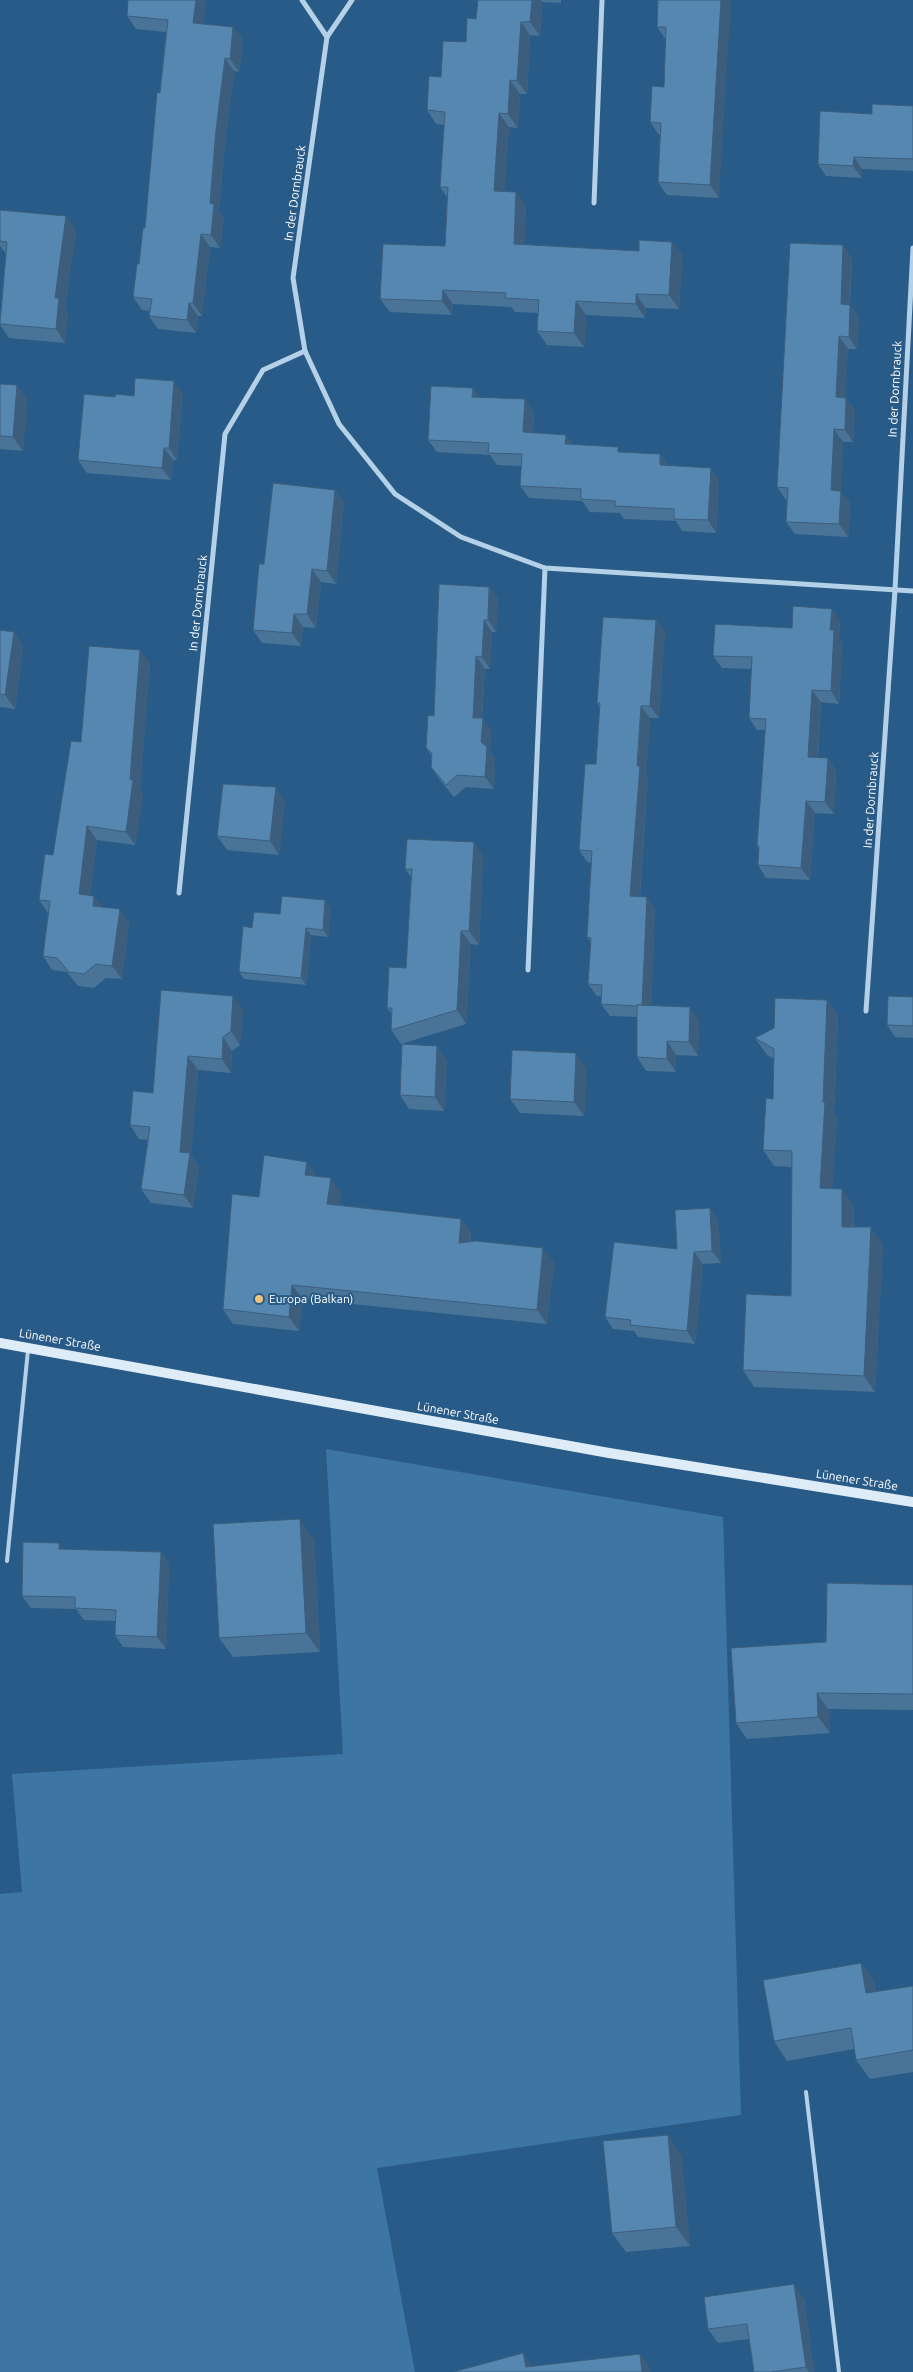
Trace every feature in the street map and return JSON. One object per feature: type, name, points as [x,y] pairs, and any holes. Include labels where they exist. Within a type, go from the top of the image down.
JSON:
[{"type":"main road","name":"Lünener Straße","points":[[0,1342],[609,1453],[913,1502]]},
{"type":"street","points":[[302,0],[327,37]]},
{"type":"street","name":"In der Dornbrauck","points":[[352,0],[327,37],[293,278],[304,351],[339,424],[395,494],[461,537],[545,568],[913,591]]},
{"type":"street","points":[[594,203],[602,0]]},
{"type":"street","name":"In der Dornbrauck","points":[[866,1011],[895,590],[912,248]]},
{"type":"street","name":"In der Dornbrauck","points":[[179,893],[225,434],[263,370],[304,351]]},
{"type":"street","points":[[528,970],[545,568]]},
{"type":"lane","points":[[7,1561],[28,1347]]},
{"type":"lane","points":[[806,2092],[839,2372]]},
{"type":"shaded area","points":[[326,1449],[723,1517],[741,2115],[377,2168],[415,2372],[0,2372],[0,1894],[22,1892],[12,1774],[343,1754]]},
{"type":"building","points":[[128,0],[196,0],[193,23],[233,27],[230,59],[225,58],[216,130],[210,203],[214,204],[211,235],[201,234],[193,303],[189,303],[187,320],[149,316],[152,299],[133,297],[143,228],[145,228],[157,92],[160,93],[168,20],[127,16]]},
{"type":"building","points":[[478,0],[532,0],[530,22],[521,22],[517,81],[510,80],[508,114],[499,113],[494,191],[516,192],[514,244],[639,251],[639,240],[672,242],[669,295],[636,294],[636,304],[576,301],[574,333],[537,331],[539,300],[505,298],[506,293],[443,290],[442,301],[380,299],[383,244],[445,246],[448,187],[440,187],[445,112],[427,110],[429,76],[441,77],[443,41],[466,42],[467,18],[476,19]]},
{"type":"building","points":[[658,0],[721,0],[710,185],[658,182],[661,123],[650,122],[652,86],[664,87],[666,27],[657,27]]},
{"type":"building","points":[[872,104],[913,106],[913,159],[854,157],[853,166],[818,164],[820,111],[872,114]]},
{"type":"building","points":[[0,210],[66,216],[55,298],[59,298],[56,329],[0,324],[7,242],[0,241]]},
{"type":"building","points":[[790,243],[843,245],[841,304],[850,305],[849,337],[839,336],[836,397],[846,398],[845,430],[834,429],[831,490],[841,491],[839,524],[786,522],[788,488],[777,487]]},
{"type":"building","points":[[135,378],[174,381],[169,448],[164,448],[162,468],[78,460],[84,394],[115,397],[116,394],[134,396]]},
{"type":"building","points":[[0,384],[17,385],[13,437],[0,436]]},
{"type":"building","points":[[431,386],[473,388],[472,397],[525,399],[523,432],[566,435],[565,444],[618,447],[618,452],[660,454],[660,465],[711,468],[708,520],[674,519],[674,509],[615,506],[615,501],[581,499],[581,489],[520,486],[522,454],[488,453],[489,443],[428,440]]},
{"type":"building","points":[[273,483],[335,490],[327,571],[312,569],[307,614],[294,614],[292,633],[253,630],[259,564],[264,564]]},
{"type":"building","points":[[439,584],[489,587],[488,620],[484,620],[482,657],[476,656],[473,718],[483,718],[481,742],[487,747],[485,777],[457,775],[446,785],[431,767],[432,753],[426,748],[428,715],[434,716]]},
{"type":"building","points":[[793,606],[832,609],[830,630],[834,630],[831,691],[812,690],[808,757],[828,758],[825,802],[806,801],[801,868],[758,865],[759,846],[757,846],[766,719],[749,718],[752,657],[713,656],[715,624],[792,628]]},
{"type":"building","points":[[603,617],[656,620],[650,706],[641,706],[637,766],[640,766],[630,896],[647,897],[642,1005],[637,1006],[601,1004],[602,985],[588,984],[591,938],[587,937],[592,851],[579,850],[585,764],[596,764],[600,703],[597,703]]},
{"type":"building","points":[[0,630],[14,632],[5,695],[0,694]]},
{"type":"building","points":[[89,646],[140,650],[130,779],[133,780],[126,832],[87,826],[79,894],[94,896],[93,906],[120,909],[112,966],[96,964],[84,974],[69,972],[57,958],[43,956],[50,901],[39,900],[45,854],[53,855],[71,741],[81,742]]},
{"type":"building","points":[[223,784],[276,787],[270,841],[217,836]]},
{"type":"building","points":[[407,839],[474,842],[469,931],[461,931],[457,1010],[391,1030],[392,1008],[387,1008],[389,967],[406,968],[412,869],[405,869]]},
{"type":"building","points":[[282,896],[325,900],[323,930],[306,928],[301,978],[239,972],[243,926],[252,928],[254,912],[280,914]]},
{"type":"building","points":[[161,990],[233,996],[231,1031],[223,1037],[222,1059],[188,1056],[180,1152],[190,1153],[184,1195],[141,1189],[150,1127],[130,1125],[133,1091],[153,1093]]},
{"type":"building","points":[[888,996],[913,997],[913,1026],[887,1025]]},
{"type":"building","points":[[775,998],[827,1000],[823,1102],[825,1102],[820,1188],[842,1189],[842,1227],[871,1227],[864,1376],[743,1370],[746,1294],[791,1296],[792,1151],[763,1150],[766,1098],[773,1099],[774,1049],[755,1038],[774,1028]]},
{"type":"building","points":[[637,1005],[690,1007],[689,1042],[667,1041],[667,1059],[637,1057]]},
{"type":"building","points":[[402,1044],[437,1046],[435,1097],[400,1095]]},
{"type":"building","points":[[512,1050],[576,1053],[574,1102],[510,1099]]},
{"type":"building","points":[[264,1155],[307,1162],[305,1175],[331,1178],[327,1204],[461,1219],[459,1243],[476,1241],[543,1248],[537,1310],[292,1285],[289,1317],[223,1309],[232,1194],[259,1197]]},
{"type":"building","points":[[710,1208],[712,1251],[694,1252],[687,1331],[630,1325],[631,1320],[605,1317],[614,1242],[677,1249],[675,1210]]},
{"type":"building","points":[[300,1519],[306,1633],[219,1638],[213,1524]]},
{"type":"building","points":[[23,1542],[59,1543],[59,1549],[161,1552],[157,1637],[115,1635],[116,1610],[75,1608],[75,1597],[22,1596]]},
{"type":"building","points":[[827,1583],[913,1585],[913,1694],[817,1693],[818,1717],[736,1723],[731,1648],[826,1642]]},
{"type":"building","points":[[861,1963],[866,1993],[913,1986],[913,2050],[856,2060],[851,2028],[774,2041],[763,1980]]},
{"type":"building","points":[[668,2135],[676,2227],[612,2233],[603,2141]]},
{"type":"building","points":[[794,2284],[806,2367],[771,2372],[754,2372],[747,2324],[708,2329],[704,2297]]},
{"type":"building","points":[[523,2353],[526,2367],[640,2354],[642,2372],[453,2372]]},
{"type":"place","name":"Europa (Balkan)","points":[[259,1299]]}]
